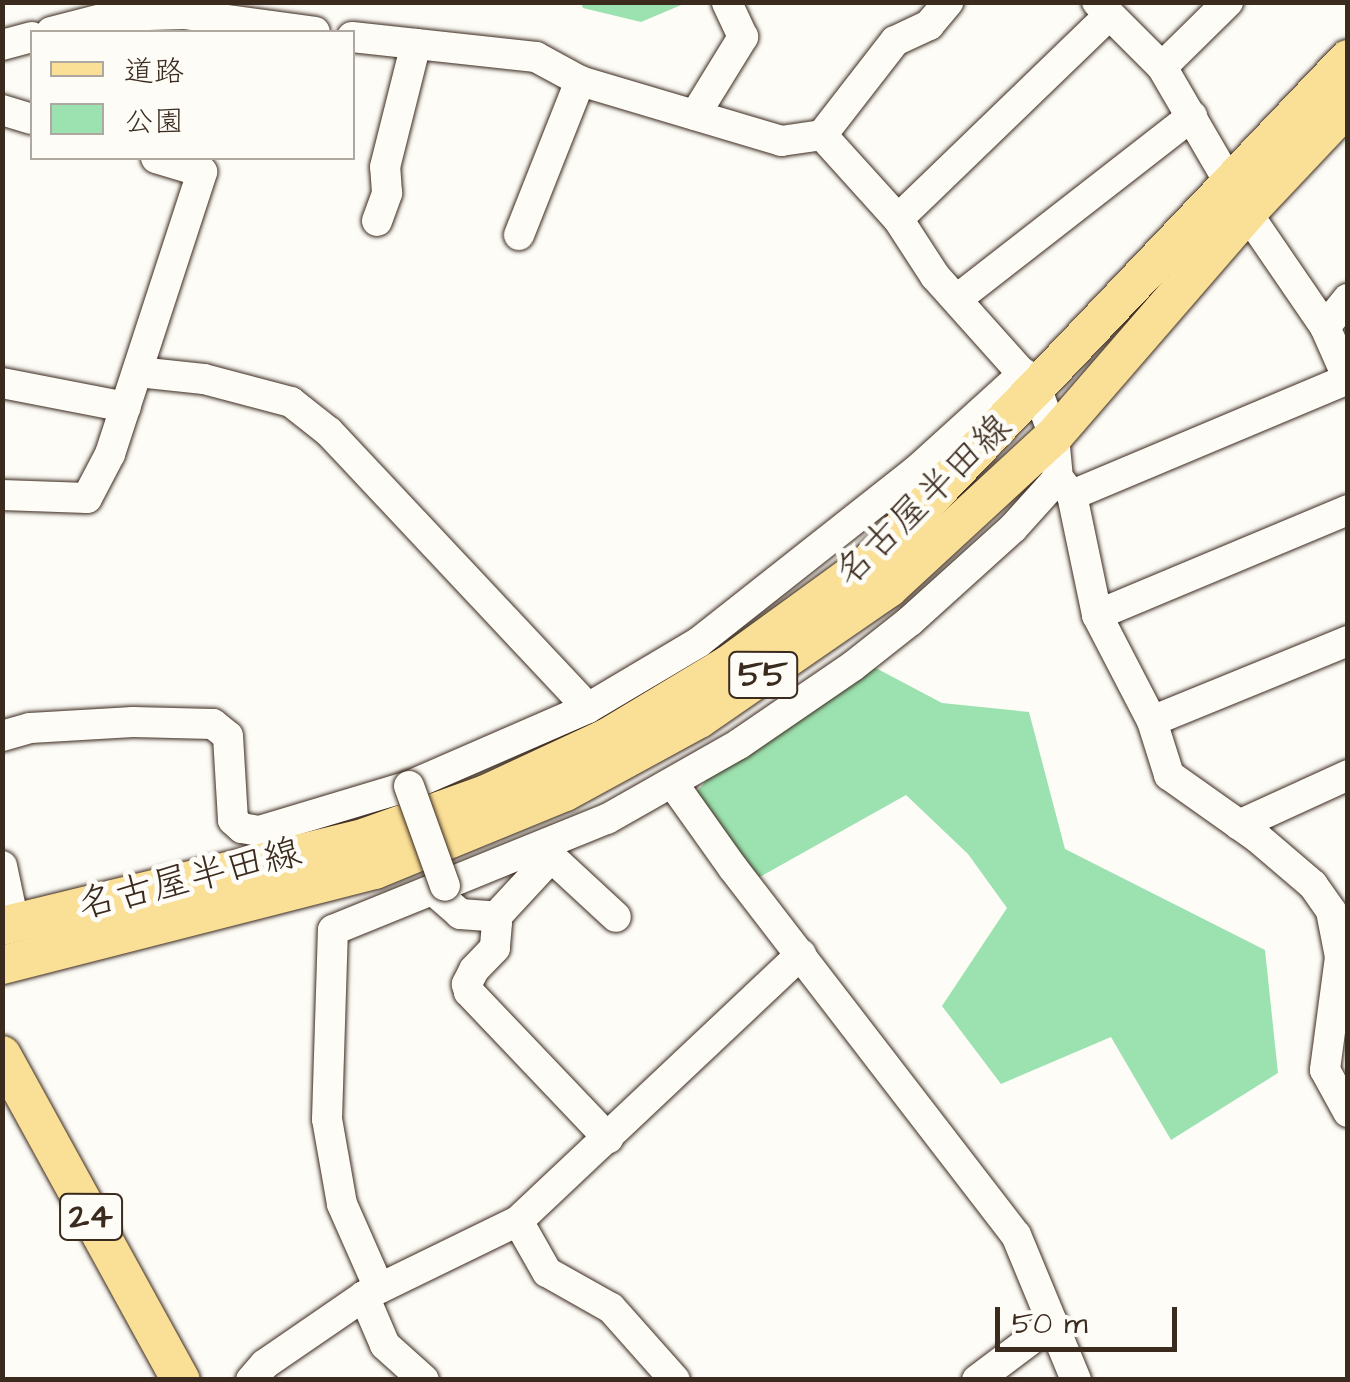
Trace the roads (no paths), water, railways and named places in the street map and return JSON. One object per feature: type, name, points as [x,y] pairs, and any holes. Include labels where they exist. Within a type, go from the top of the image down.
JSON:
[{"type":"main road","name":"名古屋半田線","points":[[2,965],[375,870],[566,792],[699,719],[889,588],[1054,436],[1348,59]]},
{"type":"main road","name":"名古屋半田線","points":[[8,925],[366,836],[486,794],[608,737],[728,665],[870,562],[1031,381],[1348,106]]},
{"type":"main road","name":"24","points":[[2,1055],[180,1380]]},
{"type":"street","points":[[695,115],[743,37],[726,2]]},
{"type":"street","points":[[355,37],[536,57],[580,81],[781,141],[822,135],[896,41],[929,25],[948,2]]},
{"type":"street","points":[[1162,67],[1228,2]]},
{"type":"street","points":[[424,1380],[386,1344],[342,1204],[327,1118],[333,930],[548,850],[674,785],[789,712],[868,655],[1065,486],[1346,369],[1326,327],[1240,199],[1162,67],[1103,9],[898,218]]},
{"type":"street","points":[[59,30],[113,16],[184,14],[260,30]]},
{"type":"street","points":[[2,46],[30,39]]},
{"type":"street","points":[[378,221],[387,194],[385,167],[416,44]]},
{"type":"street","points":[[519,235],[580,81]]},
{"type":"street","points":[[2,110],[30,119]]},
{"type":"street","points":[[956,300],[1192,116]]},
{"type":"street","points":[[822,135],[898,218],[935,276],[1031,381],[1054,436],[1096,616],[1152,722],[1170,776],[1239,825],[1339,906],[1336,1062],[1348,1112]]},
{"type":"street","points":[[2,495],[87,498],[110,454],[205,165],[170,160]]},
{"type":"street","points":[[1326,327],[1348,298]]},
{"type":"street","points":[[138,372],[204,379],[291,402],[329,432],[588,708]]},
{"type":"street","points":[[2,736],[30,728],[133,722],[213,724],[228,736],[233,820],[242,828],[259,831],[409,786],[588,708],[700,642],[1031,381]]},
{"type":"street","points":[[2,383],[126,407]]},
{"type":"street","points":[[1096,616],[1348,510]]},
{"type":"street","points":[[1152,722],[1348,641]]},
{"type":"street","points":[[1239,825],[1348,775]]},
{"type":"street","points":[[674,785],[1016,1236],[1076,1380]]},
{"type":"street","points":[[409,786],[440,888],[460,914],[493,920]]},
{"type":"street","points":[[548,850],[616,916]]},
{"type":"street","points":[[493,920],[548,850]]},
{"type":"street","points":[[2,866],[8,925]]},
{"type":"street","points":[[493,920],[499,935],[495,948],[474,970],[467,984],[469,992],[608,1138]]},
{"type":"street","points":[[250,1380],[265,1364],[372,1292],[518,1221],[801,954]]},
{"type":"street","points":[[518,1221],[547,1272],[611,1308],[675,1380]]},
{"type":"street","points":[[977,1380],[1053,1324]]}]
